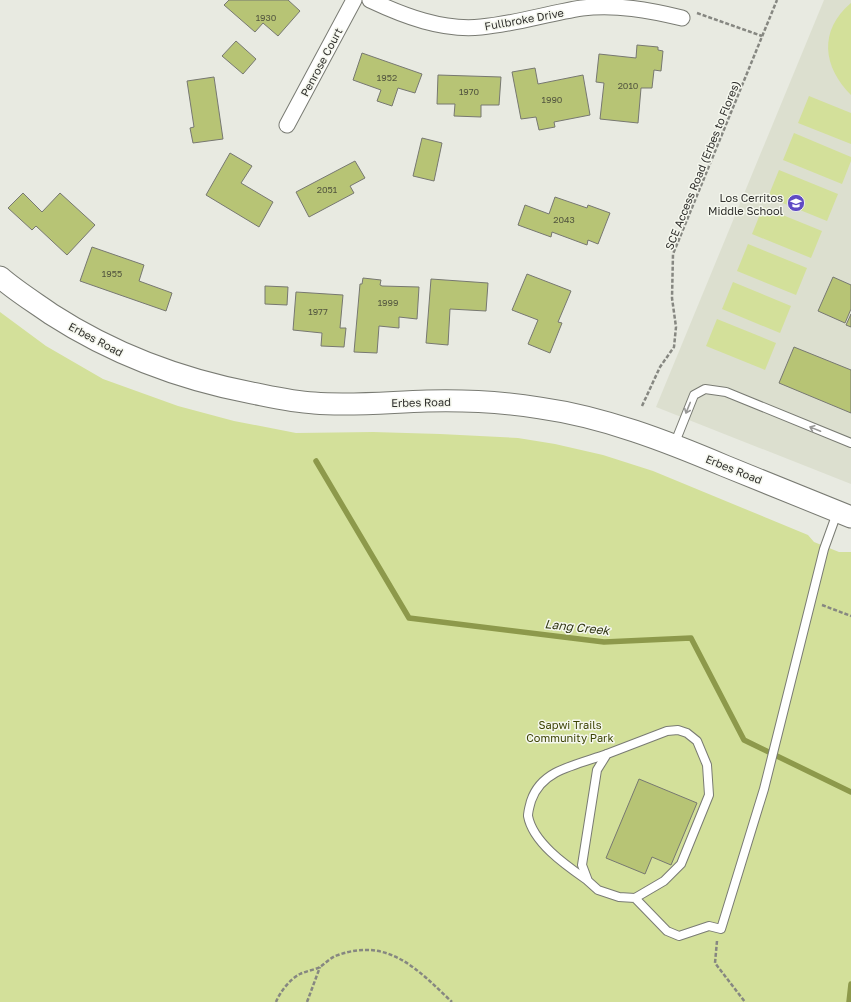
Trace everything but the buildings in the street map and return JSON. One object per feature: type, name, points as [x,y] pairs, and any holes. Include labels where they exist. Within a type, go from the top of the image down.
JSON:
[{"type":"main road","name":"Erbes Road","points":[[0,277],[46,311],[111,348],[150,365],[214,386],[286,400],[314,403],[428,401],[478,402],[540,408],[600,421],[674,445],[844,515]]},
{"type":"street","name":"Penrose Court","points":[[287,125],[354,0]]},
{"type":"street","name":"Fullbroke Drive","points":[[370,0],[413,18],[457,27],[481,27],[584,4],[635,8],[682,18]]},
{"type":"lane","points":[[674,445],[694,395],[705,389],[726,392],[851,444]]},
{"type":"lane","points":[[636,898],[667,931],[680,936],[709,926],[721,929],[764,789],[824,549],[844,515]]},
{"type":"lane","points":[[678,730],[687,733],[697,742],[707,765],[709,795],[681,864],[664,881],[636,898],[619,897],[598,890],[588,881],[567,866],[545,846],[532,826],[528,814],[532,798],[540,785],[555,773],[667,731],[678,730]]},
{"type":"lane","points":[[588,881],[582,864],[597,770],[607,754]]},
{"type":"path","name":"SCE Access Road (Erbes to Flores)","points":[[642,406],[660,367],[674,346],[676,327],[672,298],[674,254],[777,0]]},
{"type":"path","points":[[682,18],[688,11],[694,12],[762,36]]},
{"type":"path","points":[[810,601],[851,616]]},
{"type":"path","points":[[721,929],[715,946],[715,963],[745,1002]]},
{"type":"path","points":[[276,1002],[280,993],[298,975],[320,966],[336,955],[363,949],[380,951],[400,958],[419,971],[452,1002]]},
{"type":"path","points":[[307,1002],[320,966]]},
{"type":"shaded area","name":"Los Cerritos Middle School","points":[[824,0],[851,0],[851,484],[656,407]]},
{"type":"green space","points":[[851,3],[851,95],[835,73],[830,61],[828,49],[829,37],[833,25],[840,14]]},
{"type":"green space","points":[[809,96],[851,113],[851,144],[798,123]]},
{"type":"green space","points":[[794,133],[851,157],[851,161],[842,184],[783,160]]},
{"type":"green space","points":[[779,170],[838,194],[827,221],[768,197]]},
{"type":"green space","points":[[763,207],[822,231],[811,258],[752,234]]},
{"type":"green space","points":[[748,244],[807,268],[796,295],[737,271]]},
{"type":"green space","points":[[733,282],[791,306],[780,333],[722,309]]},
{"type":"green space","name":"Sapwi Trails Community Park","points":[[0,312],[46,346],[103,379],[178,406],[234,421],[296,433],[373,432],[440,434],[518,438],[555,444],[603,455],[653,471],[808,535],[814,542],[839,552],[851,552],[851,1002],[0,1002]]},
{"type":"green space","points":[[717,319],[776,343],[765,370],[706,346]]},
{"type":"waterway","name":"Lang Creek","points":[[316,461],[409,618],[604,642],[691,638],[744,740],[851,792]]},
{"type":"waterway","name":"Lang Creek","points":[[849,1002],[851,984]]},
{"type":"place","name":"Los Cerritos Middle School","points":[[796,203]]}]
